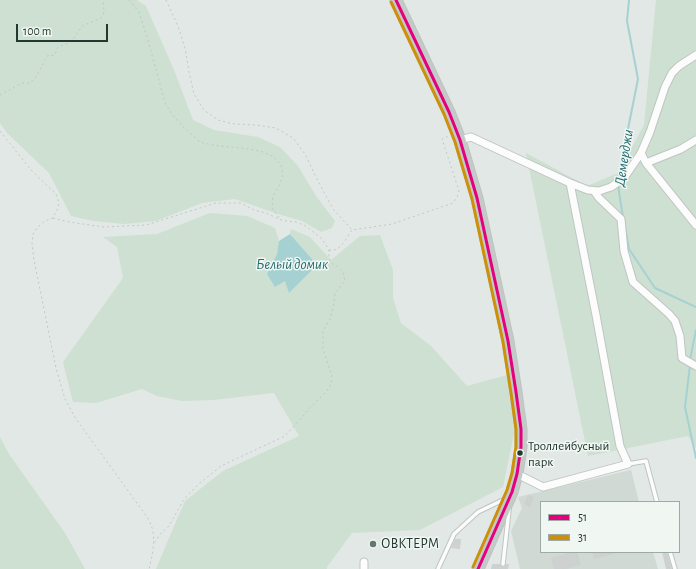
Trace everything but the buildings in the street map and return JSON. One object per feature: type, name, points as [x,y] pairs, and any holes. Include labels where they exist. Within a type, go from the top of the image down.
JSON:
[{"type":"highway","points":[[396,0],[449,112],[477,198],[508,341],[516,392],[522,447],[517,474],[510,497],[478,569]]},
{"type":"street","points":[[458,136],[471,137],[588,190],[599,191],[611,187],[624,178],[641,152],[650,132],[665,87],[672,73],[696,54]]},
{"type":"street","points":[[646,163],[681,149],[696,140]]},
{"type":"street","points":[[641,152],[646,163],[696,225]]},
{"type":"street","points":[[517,474],[543,486],[628,464],[620,446],[570,183]]},
{"type":"street","points":[[594,190],[599,198],[621,219],[624,251],[633,282],[675,321],[680,336],[682,358],[696,366]]},
{"type":"lane","points":[[628,464],[646,461],[657,501]]},
{"type":"lane","points":[[504,564],[510,497]]},
{"type":"lane","points":[[438,569],[454,534],[478,512],[510,497]]},
{"type":"lane","points":[[670,553],[675,569]]},
{"type":"path","points":[[0,95],[22,83],[30,83],[36,77],[47,56],[55,55],[57,48],[72,41],[82,26],[101,18],[104,11],[103,0]]},
{"type":"path","points":[[130,0],[139,12],[165,103],[182,126],[200,142],[263,152],[274,157],[281,165],[283,174],[280,184],[273,196],[272,208],[281,220]]},
{"type":"path","points":[[166,0],[178,26],[185,48],[194,94],[204,110],[218,120],[234,124],[276,128],[293,138],[305,154],[316,179],[333,209],[352,230]]},
{"type":"path","points":[[0,131],[31,170],[56,194],[59,204],[57,210],[52,218],[45,221],[38,227],[33,234],[32,243],[34,260],[56,368],[65,399],[76,419],[147,516],[153,530],[154,543],[149,569]]},
{"type":"path","points":[[352,230],[392,224],[453,203],[458,197],[459,191],[442,139],[458,136]]},
{"type":"path","points":[[52,218],[68,222],[104,227],[146,225],[216,203],[241,203],[254,210],[281,220],[296,222],[306,226],[322,239],[329,250],[329,259],[331,263],[343,272],[345,281],[335,292],[330,319],[323,331],[323,349],[332,376],[331,384],[326,392],[285,436],[221,466],[200,483],[184,498],[169,526],[154,543]]},
{"type":"path","points":[[329,250],[334,251],[338,249],[352,230]]},
{"type":"shaded area","points":[[631,470],[639,501],[540,501],[540,553],[653,553],[658,569],[520,569],[511,531],[522,508],[518,497]]},
{"type":"green space","points":[[0,0],[137,0],[146,6],[174,70],[193,120],[214,130],[258,137],[280,147],[298,166],[316,196],[335,221],[332,228],[321,232],[302,221],[235,199],[202,203],[156,221],[124,224],[93,221],[71,216],[49,173],[7,133],[0,123]]},
{"type":"green space","points":[[656,0],[696,0],[696,448],[688,436],[588,456],[526,153],[587,186],[618,173],[644,125]]},
{"type":"green space","points":[[210,213],[247,216],[275,228],[279,241],[277,254],[267,274],[312,259],[290,234],[291,229],[310,237],[331,260],[360,236],[380,235],[393,270],[393,298],[401,323],[431,346],[467,386],[507,375],[515,429],[503,487],[420,530],[352,533],[327,569],[156,569],[185,501],[223,471],[299,436],[274,393],[213,400],[182,401],[157,396],[142,389],[96,403],[73,402],[63,362],[123,278],[117,247],[103,237],[157,234]]},
{"type":"green space","points":[[0,437],[9,454],[65,533],[85,569],[0,569]]},
{"type":"water","name":"Белый домик","points":[[290,234],[312,259],[313,269],[289,293],[285,281],[275,287],[267,274],[277,254],[279,241]]},
{"type":"waterway","name":"Демерджи","points":[[618,179],[638,79],[627,21],[629,0]]},
{"type":"waterway","name":"Демерджи","points":[[618,185],[623,218]]},
{"type":"waterway","name":"Демерджи","points":[[625,227],[629,249],[655,288],[696,307]]},
{"type":"waterway","name":"Демерджи","points":[[690,360],[696,330]]},
{"type":"waterway","name":"Демерджи","points":[[690,365],[685,407],[696,458]]},
{"type":"transit line","name":"51","points":[[396,0],[449,112],[460,140],[477,198],[508,341],[516,392],[521,429],[521,447],[517,474],[512,492],[478,569]]},
{"type":"transit line","name":"31","points":[[391,2],[444,114],[455,142],[472,199],[503,342],[511,393],[516,429],[516,447],[512,473],[507,490],[473,567]]},
{"type":"place","name":"Троллейбусный парк","points":[[520,453]]},
{"type":"place","name":"ОВКТЕРМ","points":[[373,544]]}]
